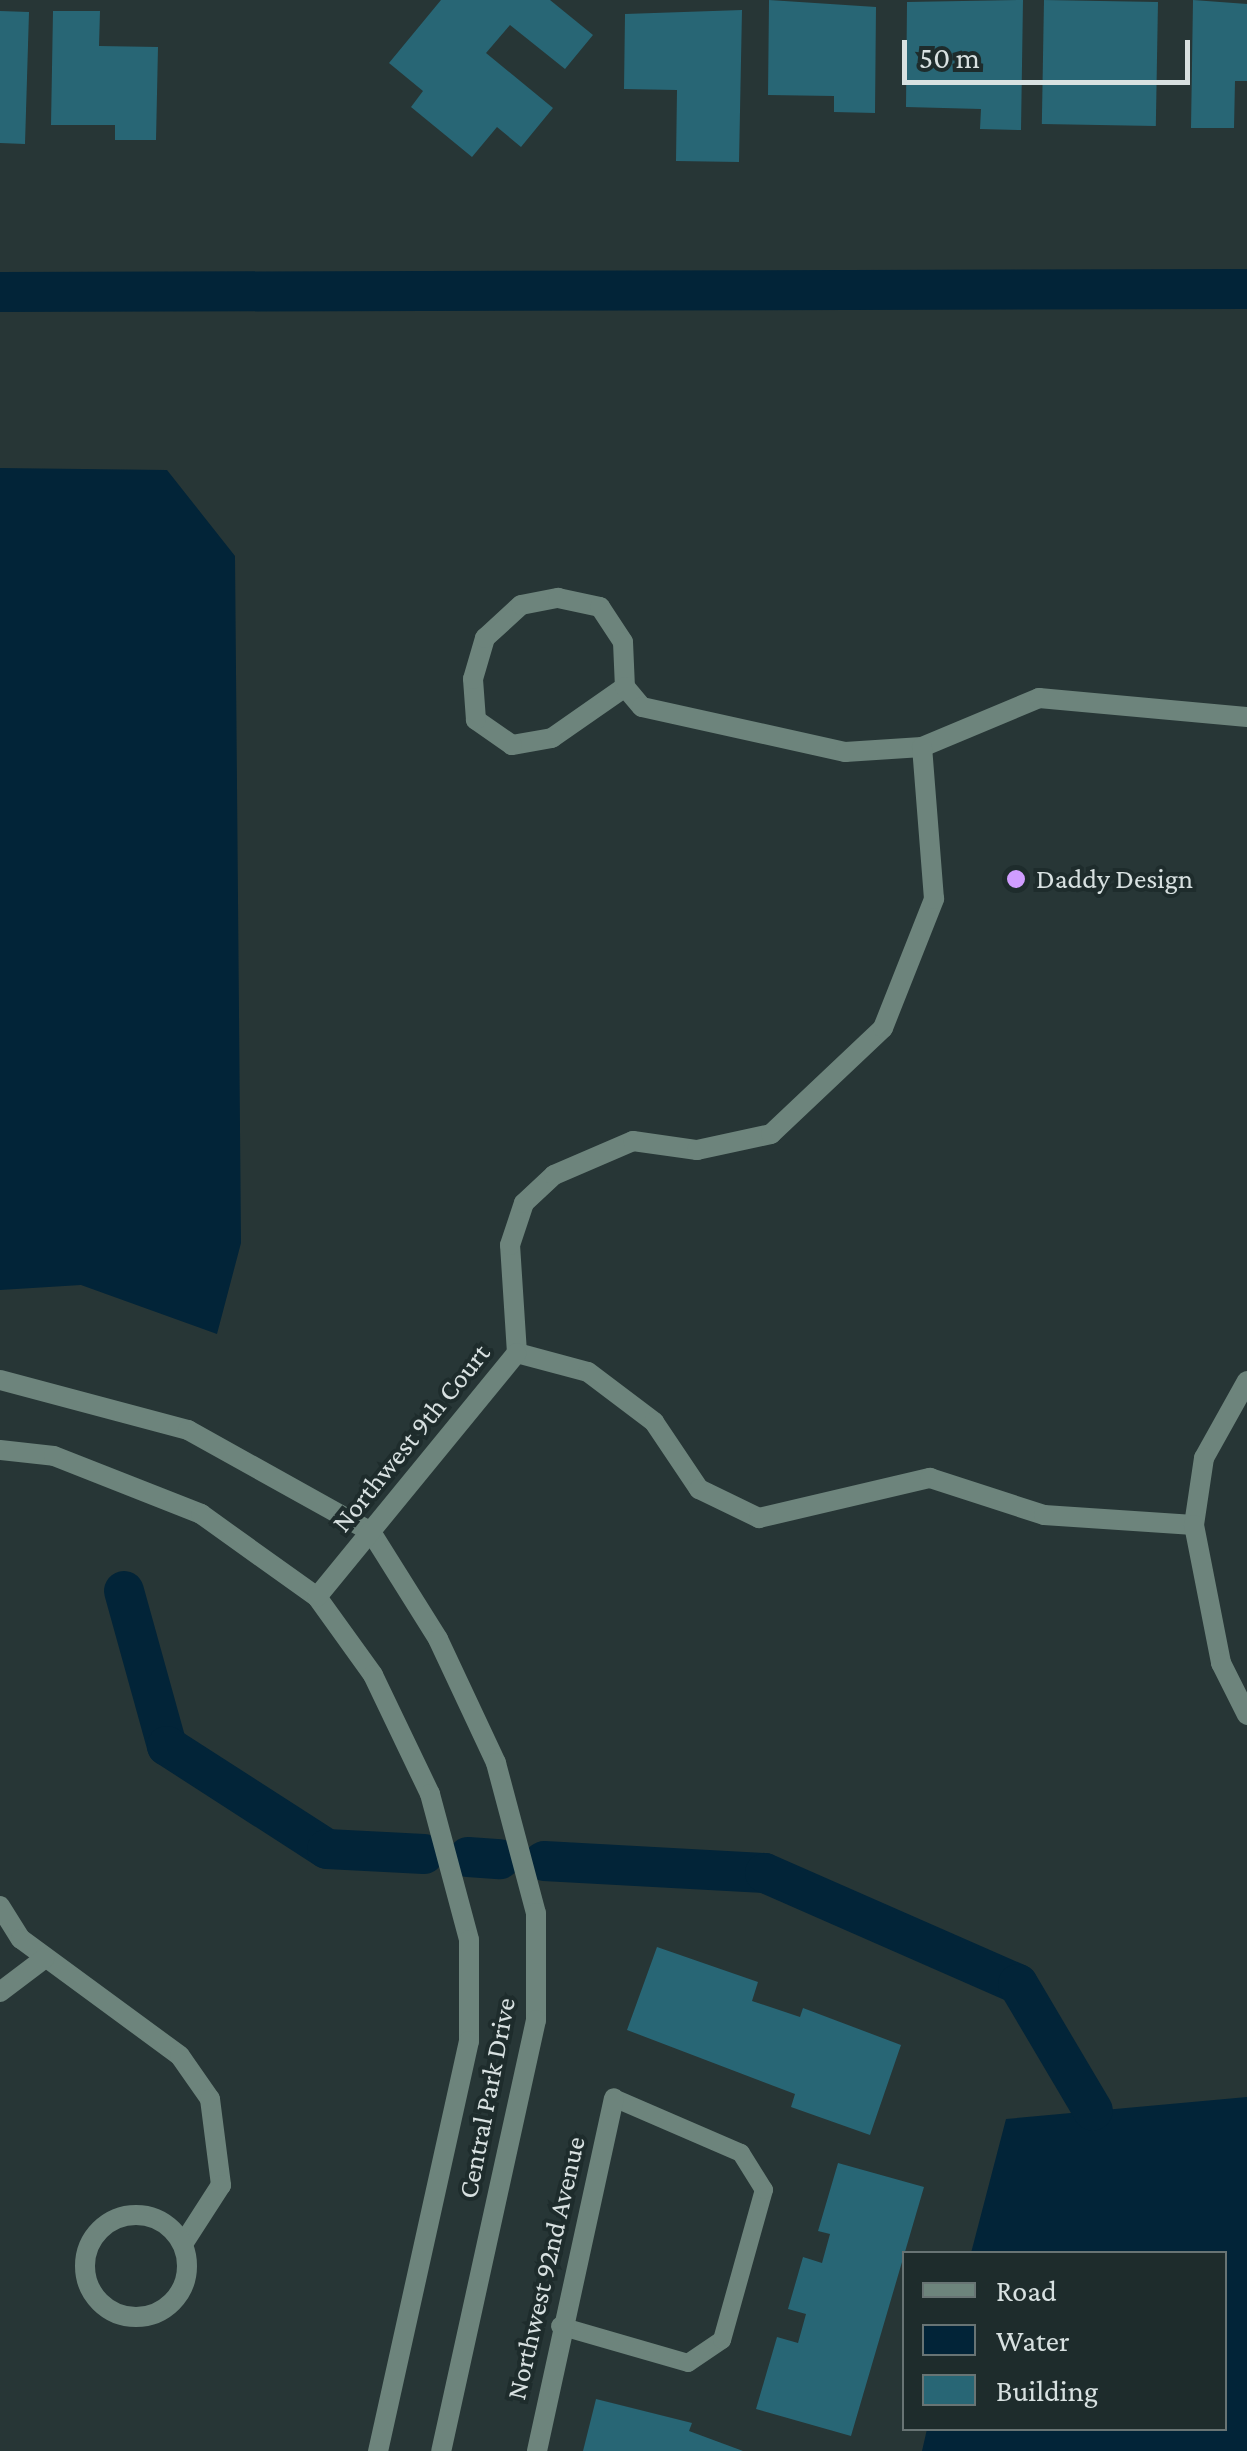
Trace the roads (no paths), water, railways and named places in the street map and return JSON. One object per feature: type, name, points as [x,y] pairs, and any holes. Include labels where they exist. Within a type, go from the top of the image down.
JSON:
[{"type":"street","points":[[625,687],[552,738],[512,745],[476,720],[473,679],[485,638],[521,605],[558,598],[600,606],[624,642],[625,687],[642,707],[845,752],[922,747],[1039,698],[1247,717]]},
{"type":"street","points":[[516,1353],[510,1245],[524,1203],[554,1175],[632,1141],[697,1150],[770,1134],[882,1028],[934,900],[922,747]]},
{"type":"street","name":"Northwest 9th Court","points":[[316,1596],[516,1353],[588,1372],[654,1422],[699,1489],[759,1518],[930,1478],[1044,1515],[1194,1525]]},
{"type":"street","name":"Central Park Drive","points":[[0,1380],[188,1430],[371,1532],[438,1639],[496,1763],[536,1913],[536,2020],[442,2451]]},
{"type":"street","points":[[1247,1381],[1204,1458],[1194,1525],[1221,1663],[1247,1715]]},
{"type":"street","name":"Central Park Drive","points":[[0,1450],[54,1456],[201,1514],[316,1596],[373,1675],[430,1794],[469,1940],[469,2041],[378,2451]]},
{"type":"street","points":[[0,1906],[45,1958],[180,2056],[210,2099],[220,2186],[183,2244],[184,2284],[158,2312],[118,2314],[90,2287],[88,2248],[114,2219],[154,2218],[183,2244]]},
{"type":"street","points":[[0,1992],[45,1958]]},
{"type":"street","name":"Northwest 92nd Avenue","points":[[537,2451],[560,2326],[614,2098]]},
{"type":"lane","points":[[560,2326],[688,2363],[700,2356],[722,2340],[764,2190],[741,2153],[614,2098]]},
{"type":"water","points":[[0,468],[167,470],[235,556],[241,1243],[217,1334],[81,1285],[0,1290]]},
{"type":"water","points":[[1247,2097],[1247,2451],[922,2451],[927,2431],[1227,2431],[1227,2251],[972,2251],[1006,2119]]},
{"type":"waterway","points":[[0,292],[1247,289]]},
{"type":"waterway","points":[[124,1591],[167,1746],[327,1849],[424,1854]]},
{"type":"waterway","points":[[468,1857],[500,1859]]},
{"type":"waterway","points":[[544,1861],[765,1873],[1018,1984],[1093,2111]]},
{"type":"place","name":"Daddy Design","points":[[1016,879]]}]
